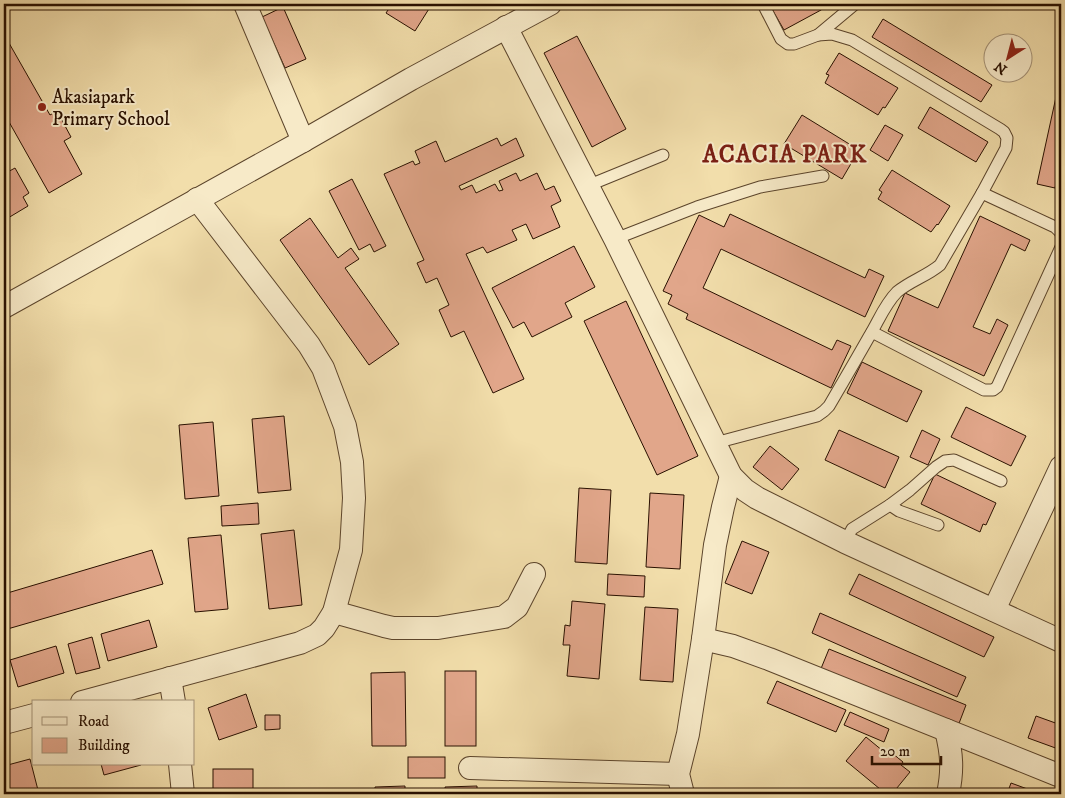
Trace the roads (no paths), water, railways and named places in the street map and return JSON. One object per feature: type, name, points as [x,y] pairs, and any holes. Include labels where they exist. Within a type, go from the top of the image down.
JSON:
[{"type":"street","points":[[245,4],[303,141]]},
{"type":"street","points":[[4,307],[303,141],[520,17],[550,4]]},
{"type":"street","points":[[520,17],[587,186],[615,239],[731,476],[745,490],[757,498],[845,542],[1061,641]]},
{"type":"street","points":[[89,700],[300,643],[317,635],[334,612],[351,550],[354,498],[352,462],[345,426],[334,393],[323,368],[309,345],[197,199]]},
{"type":"street","points":[[994,610],[1061,467]]},
{"type":"street","points":[[470,768],[680,784],[716,545],[731,476]]},
{"type":"street","points":[[334,612],[393,628],[438,628],[504,617],[517,607],[534,574]]},
{"type":"street","points":[[703,639],[733,646],[769,658],[1058,775]]},
{"type":"street","points":[[170,678],[174,700]]},
{"type":"street","points":[[4,723],[32,716]]},
{"type":"street","points":[[946,730],[952,769],[948,794]]},
{"type":"street","points":[[180,766],[183,794]]},
{"type":"lane","points":[[715,443],[817,416],[829,406],[885,307],[897,292],[914,280],[935,270],[940,265],[982,194],[1006,148],[1007,138],[1004,132],[852,40],[832,34],[818,35],[794,44],[788,44],[782,39],[763,4]]},
{"type":"lane","points":[[818,35],[855,4]]},
{"type":"lane","points":[[587,186],[663,155]]},
{"type":"lane","points":[[615,239],[696,207],[760,187],[823,176]]},
{"type":"lane","points":[[982,194],[1055,227],[1061,234]]},
{"type":"lane","points":[[872,332],[984,390],[993,390],[998,387],[1061,247]]},
{"type":"lane","points":[[845,542],[852,529],[890,505],[945,461],[954,460],[1001,481]]},
{"type":"lane","points":[[890,505],[899,511],[938,525]]},
{"type":"place","name":"Akasiapark Primary School","points":[[42,107]]},
{"type":"district","name":"ACACIA PARK","points":[[785,154]]}]
